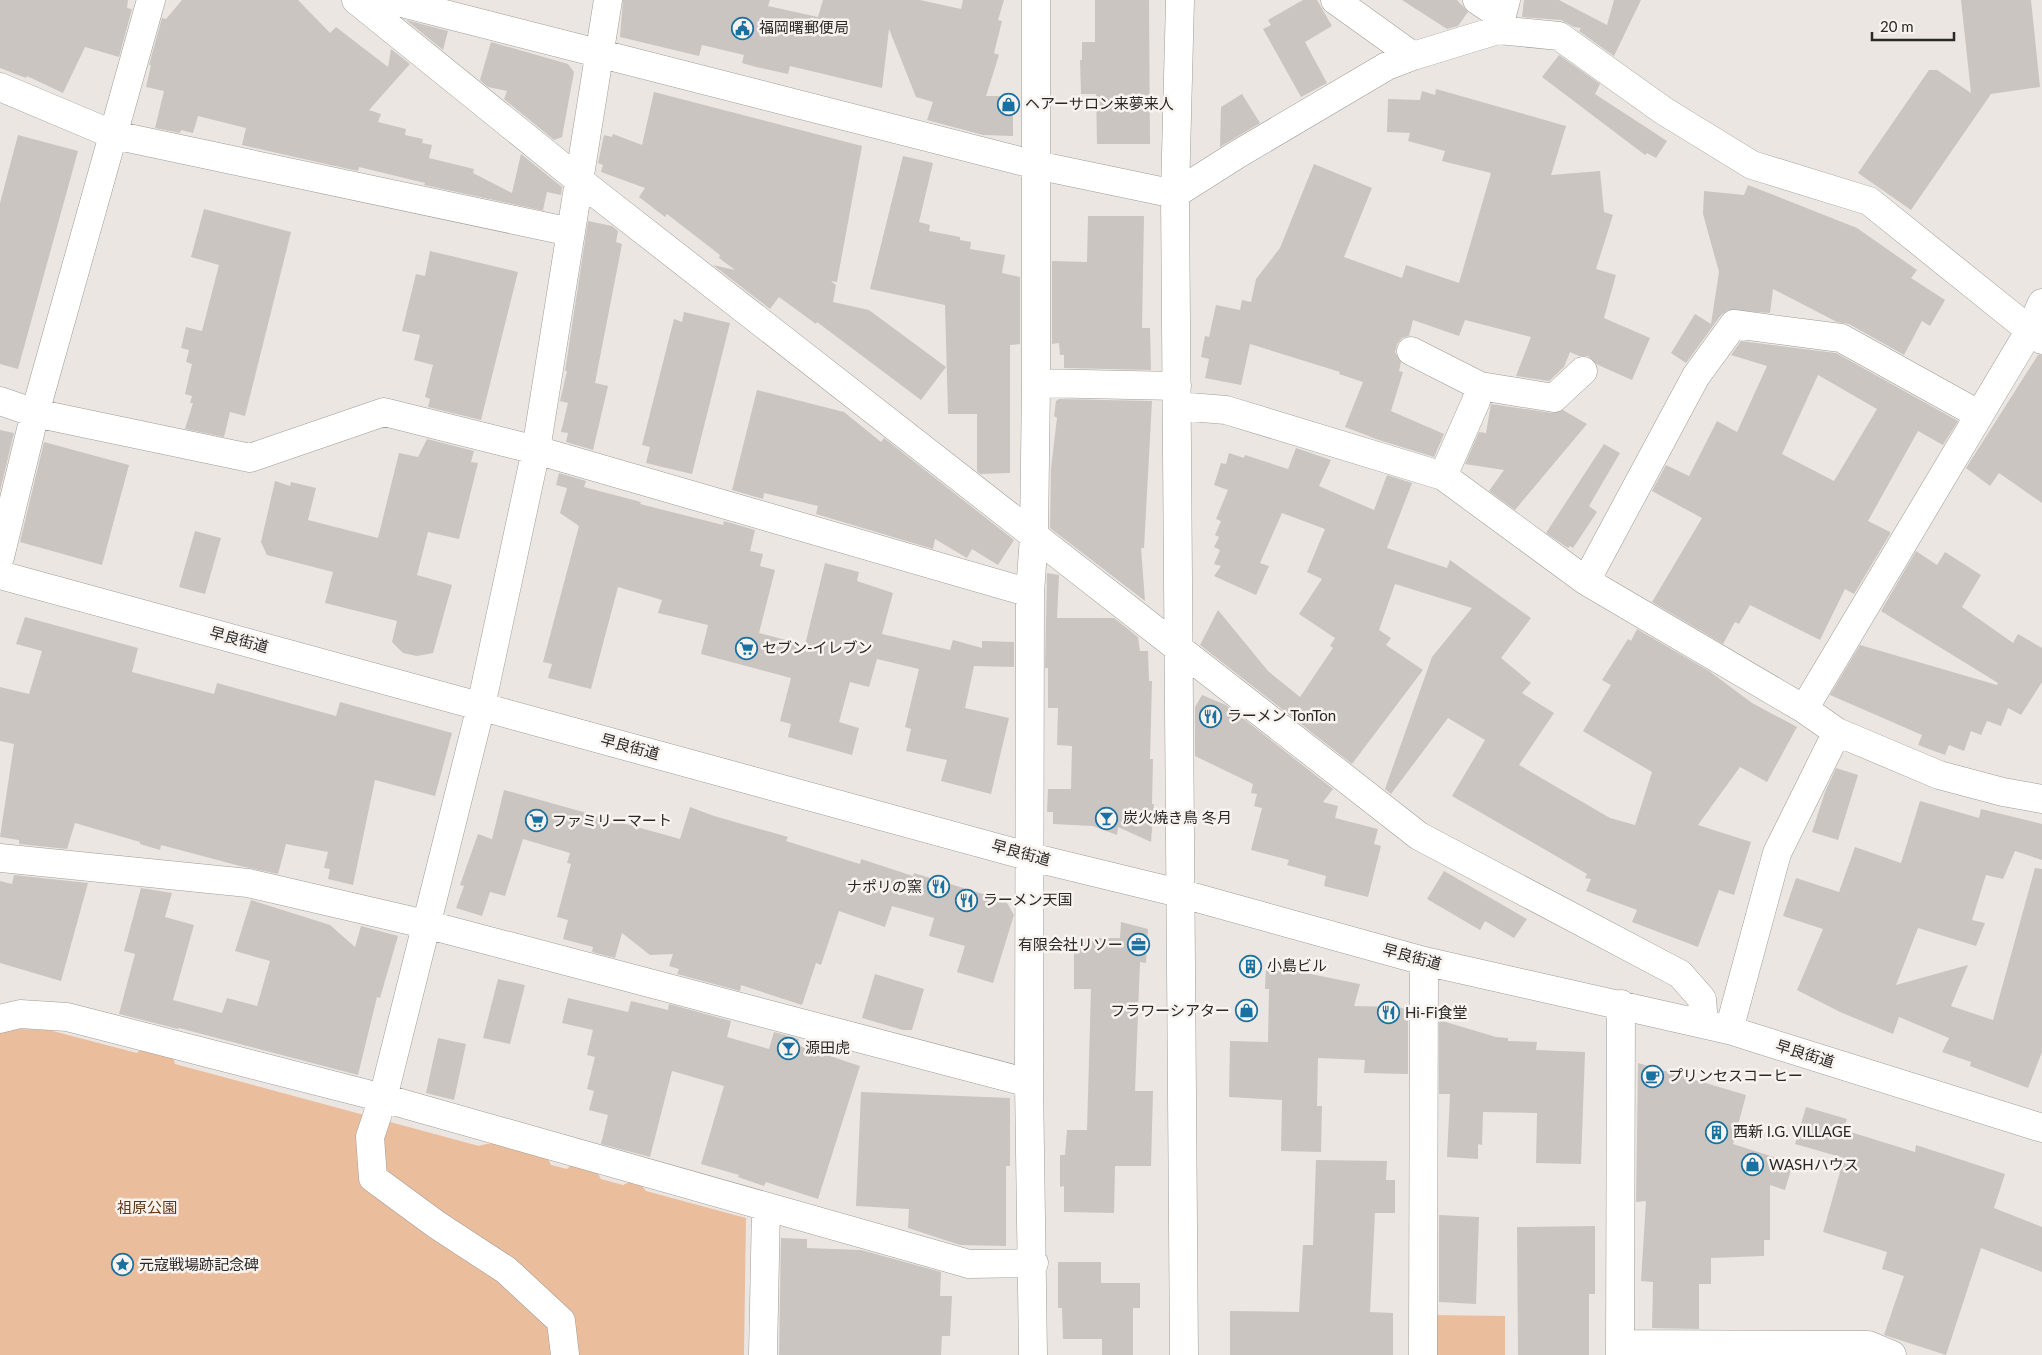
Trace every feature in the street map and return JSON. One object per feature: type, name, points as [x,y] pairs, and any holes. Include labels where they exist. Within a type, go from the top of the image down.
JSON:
[{"type":"street","points":[[0,557],[36,413],[150,0]]},
{"type":"street","points":[[356,0],[580,181],[1420,836],[1680,974],[1702,999],[1717,1027]]},
{"type":"street","points":[[390,0],[1036,164],[1175,194],[1238,154],[1387,66],[1502,15]]},
{"type":"street","points":[[565,1355],[560,1321],[506,1270],[437,1225],[372,1178],[370,1137],[383,1098],[481,706],[536,450],[608,0]]},
{"type":"street","points":[[1034,1355],[1034,1263],[1029,1083],[1031,857],[1030,593],[1034,536],[1036,382],[1036,0]]},
{"type":"street","points":[[1180,0],[1175,194],[1184,1355]]},
{"type":"street","points":[[1335,0],[1413,56]]},
{"type":"street","points":[[1477,0],[1502,15],[1559,36],[1664,111],[1752,165],[1869,201],[2036,335]]},
{"type":"street","points":[[0,87],[114,135],[571,232]]},
{"type":"street","points":[[1804,709],[1978,414],[2036,335],[2042,303]]},
{"type":"street","points":[[1586,581],[1696,376],[1734,324],[1841,338],[1978,414]]},
{"type":"street","points":[[1411,351],[1480,386],[1554,398],[1583,371]]},
{"type":"street","points":[[1036,382],[1177,396],[1443,476],[1586,581],[1804,709],[1837,732],[1939,776],[2003,792],[2042,799]]},
{"type":"street","points":[[1443,476],[1476,401],[1480,386]]},
{"type":"street","points":[[0,402],[36,413],[250,458],[384,412],[536,450],[1030,593]]},
{"type":"street","name":"早良街道","points":[[0,575],[1031,857],[1179,893],[1424,961],[1717,1027],[2042,1128]]},
{"type":"street","points":[[1717,1027],[1778,853],[1837,732]]},
{"type":"street","points":[[0,858],[248,883],[425,924],[1029,1083]]},
{"type":"street","points":[[1423,1355],[1424,961]]},
{"type":"street","points":[[1621,1004],[1620,1350],[1868,1345],[1892,1355]]},
{"type":"street","points":[[0,1019],[20,1014],[67,1017],[383,1098],[969,1264],[1034,1263]]},
{"type":"street","points":[[763,1355],[766,1208]]},
{"type":"green space","name":"祖原公園","points":[[20,1029],[49,1030],[137,1053],[145,1045],[171,1051],[175,1064],[479,1146],[495,1144],[522,1149],[547,1156],[551,1165],[567,1169],[574,1162],[593,1165],[601,1179],[623,1185],[636,1179],[646,1191],[746,1218],[744,1355],[0,1355],[0,1032]]},
{"type":"green space","points":[[1433,1315],[1505,1316],[1505,1355],[1432,1355]]},
{"type":"building","points":[[0,0],[128,0],[127,8],[132,9],[119,57],[85,47],[63,93],[27,76],[26,78],[0,68]]},
{"type":"building","points":[[182,0],[298,0],[330,33],[336,27],[388,67],[391,49],[410,64],[369,110],[381,114],[378,122],[406,129],[405,135],[423,139],[422,143],[432,145],[429,158],[474,169],[473,173],[512,193],[521,154],[562,187],[561,195],[547,192],[543,210],[545,211],[424,185],[425,183],[359,167],[358,171],[242,145],[246,128],[198,116],[193,133],[181,130],[180,133],[155,128],[164,91],[146,87],[151,65],[149,65],[162,18],[166,19]]},
{"type":"building","points":[[623,0],[770,0],[768,6],[818,17],[823,0],[920,0],[961,9],[963,0],[1004,0],[998,20],[1002,21],[994,53],[999,55],[986,96],[1013,96],[1013,136],[983,135],[927,120],[933,102],[916,97],[889,29],[882,88],[790,66],[788,74],[756,67],[742,63],[744,55],[702,45],[699,56],[620,37]]},
{"type":"building","points":[[1095,0],[1149,0],[1150,144],[1097,144],[1096,94],[1081,94],[1080,60],[1082,60],[1082,42],[1095,42]]},
{"type":"building","points":[[1303,0],[1317,0],[1332,26],[1305,42],[1327,83],[1301,97],[1263,29],[1271,25],[1268,20]]},
{"type":"building","points":[[1402,0],[1457,0],[1468,12],[1458,26],[1447,29]]},
{"type":"building","points":[[1524,0],[1559,0],[1607,25],[1614,0],[1641,0],[1614,56],[1579,31],[1581,28],[1574,27],[1561,20],[1522,17]]},
{"type":"building","points":[[1961,0],[2031,0],[2040,87],[1991,94],[1911,210],[1858,173],[1929,70],[1937,70],[1971,93]]},
{"type":"building","points":[[406,20],[448,31],[443,50]]},
{"type":"building","points":[[491,42],[568,64],[574,72],[562,137],[554,140],[504,99],[507,91],[488,87],[480,80]]},
{"type":"building","points":[[1559,55],[1600,84],[1595,94],[1667,141],[1656,158],[1647,153],[1645,155],[1542,77]]},
{"type":"building","points":[[1436,89],[1566,126],[1551,175],[1600,171],[1604,212],[1613,215],[1596,269],[1616,275],[1604,318],[1650,338],[1632,380],[1596,364],[1588,356],[1579,356],[1570,352],[1564,367],[1549,381],[1516,376],[1531,337],[1465,320],[1459,336],[1413,320],[1409,336],[1402,338],[1397,344],[1395,352],[1401,362],[1399,371],[1403,372],[1391,411],[1444,434],[1434,457],[1345,427],[1363,382],[1339,374],[1340,372],[1250,344],[1241,385],[1205,378],[1209,359],[1201,357],[1205,336],[1209,337],[1216,305],[1240,310],[1242,300],[1251,302],[1256,279],[1280,248],[1314,164],[1372,188],[1344,257],[1402,278],[1406,265],[1459,283],[1491,173],[1442,161],[1445,151],[1408,141],[1410,133],[1387,132],[1388,99],[1420,100],[1422,91],[1435,95]]},
{"type":"building","points":[[654,92],[862,146],[837,282],[831,281],[836,285],[833,302],[869,310],[946,367],[921,400],[817,322],[816,324],[779,297],[770,309],[713,265],[735,270],[719,258],[720,255],[667,214],[665,217],[639,197],[645,188],[601,172],[603,165],[598,163],[604,135],[612,137],[613,134],[642,145]]},
{"type":"building","points":[[1242,94],[1260,123],[1220,147],[1221,107]]},
{"type":"building","points":[[18,135],[78,151],[18,369],[0,364],[0,203]]},
{"type":"building","points":[[903,156],[933,163],[919,222],[930,225],[929,231],[960,237],[960,240],[971,242],[970,249],[1005,255],[1002,273],[1020,277],[1020,344],[1010,345],[1010,473],[980,474],[977,471],[977,414],[948,414],[945,305],[870,289]]},
{"type":"building","points":[[1748,185],[1857,228],[1917,270],[1911,278],[1945,300],[1930,326],[1922,321],[1904,355],[1849,324],[1837,322],[1773,289],[1770,313],[1728,310],[1721,315],[1686,363],[1671,353],[1695,314],[1711,324],[1719,272],[1703,214],[1704,191],[1744,195]]},
{"type":"building","points":[[204,209],[291,232],[245,416],[230,412],[224,437],[185,429],[193,403],[190,403],[192,396],[185,394],[192,364],[186,362],[189,350],[181,348],[186,327],[202,331],[219,265],[191,257]]},
{"type":"building","points":[[1088,216],[1144,216],[1142,328],[1150,328],[1151,370],[1064,368],[1064,355],[1060,355],[1059,343],[1052,344],[1052,261],[1087,262]]},
{"type":"building","points":[[588,221],[612,226],[618,231],[616,242],[622,244],[595,383],[608,386],[593,450],[566,442],[568,433],[561,432],[568,403],[560,401],[567,371],[565,371]]},
{"type":"building","points":[[430,251],[518,272],[481,420],[428,407],[430,399],[425,397],[433,365],[414,360],[420,335],[402,331],[416,274],[425,276]]},
{"type":"building","points":[[684,312],[730,323],[692,474],[646,463],[650,447],[642,445],[674,319],[682,322]]},
{"type":"building","points":[[1741,341],[1836,353],[1958,421],[1943,445],[1918,431],[1868,521],[1890,532],[1890,534],[1854,594],[1845,589],[1820,640],[1750,605],[1739,624],[1735,622],[1723,644],[1652,602],[1702,518],[1652,491],[1666,465],[1689,476],[1717,421],[1737,432],[1767,366],[1731,355]],"holes":[[[1818,375],[1877,409],[1834,481],[1782,454]]]},
{"type":"building","points":[[2038,355],[2042,355],[2042,503],[1999,473],[1990,486],[1966,468]]},
{"type":"building","points":[[757,390],[844,412],[881,442],[884,438],[1014,540],[998,565],[972,549],[967,558],[935,539],[933,549],[816,514],[818,506],[764,493],[763,499],[732,490]]},
{"type":"building","points":[[1059,399],[1152,401],[1144,548],[1141,548],[1145,601],[1050,528],[1051,468],[1057,418],[1054,416],[1056,401]]},
{"type":"building","points":[[1491,404],[1552,413],[1563,410],[1587,424],[1515,510],[1489,491],[1504,470],[1465,464],[1479,432],[1486,433]]},
{"type":"building","points":[[0,430],[14,433],[0,491]]},
{"type":"building","points":[[427,439],[474,451],[471,462],[478,463],[459,539],[428,532],[417,575],[452,585],[433,653],[417,656],[403,653],[392,642],[397,621],[325,603],[333,572],[267,555],[261,542],[275,481],[290,486],[291,482],[316,488],[308,520],[378,538],[399,453],[418,457]]},
{"type":"building","points":[[44,442],[129,465],[102,565],[20,542]]},
{"type":"building","points":[[1604,444],[1620,453],[1589,506],[1597,512],[1573,548],[1570,546],[1568,548],[1546,533]]},
{"type":"building","points":[[1296,448],[1331,460],[1319,486],[1374,510],[1387,475],[1412,483],[1387,548],[1447,568],[1450,560],[1531,618],[1501,658],[1531,683],[1522,693],[1554,713],[1519,765],[1610,818],[1635,825],[1652,772],[1583,731],[1611,685],[1602,680],[1628,639],[1631,641],[1637,629],[1709,671],[1752,703],[1797,727],[1767,782],[1740,767],[1698,825],[1751,842],[1734,895],[1719,890],[1698,947],[1632,922],[1637,910],[1586,891],[1591,879],[1585,878],[1587,874],[1452,796],[1485,740],[1448,718],[1391,794],[1385,789],[1432,657],[1472,608],[1395,584],[1379,630],[1391,638],[1386,645],[1423,670],[1352,764],[1200,645],[1218,610],[1268,671],[1300,697],[1333,648],[1330,646],[1335,638],[1299,614],[1322,579],[1307,572],[1325,529],[1282,513],[1260,563],[1269,566],[1256,595],[1214,576],[1221,566],[1214,564],[1220,550],[1214,547],[1219,537],[1215,535],[1221,521],[1216,519],[1228,490],[1214,485],[1221,463],[1226,464],[1229,453],[1244,458],[1245,455],[1288,469]]},
{"type":"building","points":[[559,473],[586,481],[584,487],[641,502],[640,504],[723,525],[724,521],[755,530],[750,551],[763,554],[760,566],[775,570],[759,633],[805,645],[825,563],[859,572],[857,581],[893,593],[882,634],[950,650],[953,640],[982,648],[982,641],[1014,642],[1014,667],[974,666],[965,708],[1009,718],[991,794],[941,781],[947,760],[906,751],[911,729],[905,727],[919,669],[877,659],[869,687],[850,682],[839,722],[859,728],[852,755],[788,737],[791,724],[780,721],[791,678],[701,654],[708,625],[658,613],[662,600],[618,587],[591,689],[548,678],[552,664],[543,662],[579,526],[560,513],[567,488],[556,485]]},
{"type":"building","points":[[195,531],[221,538],[205,594],[179,587]]},
{"type":"building","points":[[1916,551],[1937,565],[1945,552],[1981,575],[1962,607],[2013,643],[2018,634],[2042,648],[2042,682],[2021,715],[2008,708],[2001,726],[1987,721],[1981,735],[1971,731],[1964,751],[1949,745],[1945,755],[1918,745],[1922,735],[1830,695],[1860,645],[1997,685],[1998,683],[1881,611]]},
{"type":"building","points":[[1047,573],[1059,575],[1057,618],[1114,618],[1138,637],[1140,651],[1148,651],[1149,681],[1152,681],[1150,759],[1153,759],[1152,804],[1154,804],[1151,842],[1118,827],[1117,835],[1093,826],[1053,824],[1053,812],[1047,812],[1048,789],[1071,789],[1072,746],[1057,745],[1058,708],[1048,708],[1048,668],[1045,668]]},
{"type":"building","points":[[25,617],[138,648],[132,672],[214,694],[217,683],[336,716],[340,702],[452,733],[435,796],[375,780],[353,885],[328,879],[330,869],[324,868],[328,852],[286,844],[278,874],[161,845],[160,850],[140,844],[140,842],[75,823],[67,849],[19,844],[19,840],[0,837],[14,744],[0,741],[0,687],[29,694],[42,651],[16,644]]},
{"type":"building","points":[[1202,695],[1226,705],[1333,789],[1323,802],[1338,806],[1335,818],[1378,829],[1374,844],[1381,846],[1368,897],[1324,886],[1326,876],[1287,865],[1289,860],[1251,850],[1262,808],[1254,806],[1257,794],[1251,793],[1253,784],[1195,756],[1195,707]]},
{"type":"building","points":[[1836,768],[1858,775],[1838,840],[1812,832],[1825,792]]},
{"type":"building","points":[[504,790],[680,839],[690,807],[714,816],[788,837],[786,841],[860,864],[861,859],[913,876],[914,873],[1006,901],[1014,915],[993,983],[957,972],[965,946],[929,936],[934,918],[892,906],[885,927],[839,911],[821,965],[816,963],[802,1005],[741,985],[740,991],[677,974],[679,969],[669,966],[673,954],[650,955],[622,933],[615,958],[592,952],[593,947],[563,939],[568,920],[557,917],[571,864],[567,863],[570,853],[523,839],[505,896],[490,892],[482,916],[456,908],[464,886],[460,885],[478,834],[492,839]]},
{"type":"building","points":[[1920,801],[1979,818],[1981,809],[2042,824],[2042,860],[2015,851],[2003,879],[1986,875],[1972,920],[1985,923],[1976,946],[1918,928],[1896,985],[1968,965],[1951,1006],[1993,1020],[2035,868],[2042,869],[2042,1052],[2028,1088],[1970,1066],[1971,1062],[1942,1052],[1949,1038],[1899,1017],[1893,1034],[1840,1012],[1797,990],[1823,929],[1783,916],[1796,878],[1839,892],[1855,847],[1901,863]]},
{"type":"building","points":[[1444,871],[1527,919],[1514,938],[1485,921],[1480,930],[1427,899]]},
{"type":"building","points":[[14,875],[88,883],[61,981],[0,963],[0,881],[12,884]]},
{"type":"building","points":[[141,888],[172,893],[165,917],[194,925],[173,1000],[222,1013],[227,998],[257,1006],[270,961],[235,951],[251,900],[330,925],[355,947],[361,926],[398,936],[380,998],[377,997],[358,1075],[119,1014],[135,954],[124,951]]},
{"type":"building","points":[[1121,922],[1148,929],[1146,963],[1140,962],[1135,1091],[1153,1091],[1151,1166],[1115,1166],[1114,1213],[1064,1212],[1064,1186],[1060,1187],[1060,1155],[1065,1155],[1067,1130],[1087,1130],[1091,989],[1074,989],[1074,950],[1082,938],[1120,938]]},
{"type":"building","points":[[1266,965],[1360,984],[1354,1006],[1399,1007],[1408,1010],[1408,1074],[1364,1073],[1365,1060],[1318,1058],[1317,1106],[1322,1106],[1321,1152],[1281,1151],[1282,1100],[1229,1097],[1230,1041],[1268,1042],[1269,989],[1265,989]]},
{"type":"building","points":[[875,974],[924,989],[912,1030],[903,1030],[862,1018]]},
{"type":"building","points":[[498,979],[525,985],[510,1044],[483,1038]]},
{"type":"building","points":[[568,998],[628,1012],[631,1001],[668,1010],[669,1004],[731,1021],[727,1037],[769,1049],[774,1032],[799,1039],[797,1045],[860,1066],[818,1199],[766,1182],[764,1186],[738,1177],[739,1175],[701,1164],[724,1086],[672,1071],[650,1157],[601,1144],[608,1115],[589,1110],[594,1091],[587,1089],[595,1057],[587,1055],[593,1030],[562,1023]]},
{"type":"building","points":[[1439,1020],[1496,1037],[1508,1038],[1508,1041],[1537,1042],[1536,1050],[1585,1052],[1581,1164],[1536,1163],[1537,1113],[1483,1112],[1482,1145],[1478,1144],[1478,1159],[1447,1157],[1450,1094],[1439,1094]]},
{"type":"building","points":[[438,1038],[466,1044],[454,1100],[426,1093]]},
{"type":"building","points":[[1638,1063],[1746,1095],[1733,1144],[1793,1163],[1785,1190],[1770,1185],[1770,1240],[1764,1240],[1764,1256],[1711,1258],[1711,1284],[1699,1284],[1699,1329],[1652,1328],[1653,1282],[1641,1281],[1646,1201],[1636,1202]]},
{"type":"building","points":[[861,1092],[1010,1098],[1010,1166],[1006,1166],[1006,1246],[960,1245],[908,1228],[909,1209],[856,1206]]},
{"type":"building","points":[[1806,1107],[1847,1119],[1844,1130],[1915,1152],[1916,1145],[2005,1174],[1994,1208],[2042,1227],[2042,1272],[1981,1248],[1946,1355],[1884,1335],[1904,1276],[1882,1269],[1887,1252],[1823,1232],[1844,1158],[1795,1144]]},
{"type":"building","points":[[1316,1160],[1387,1161],[1386,1180],[1395,1180],[1395,1213],[1375,1213],[1370,1312],[1393,1313],[1393,1355],[1230,1355],[1230,1311],[1299,1312],[1303,1245],[1313,1245]]},
{"type":"building","points":[[1439,1215],[1479,1217],[1476,1304],[1439,1302]]},
{"type":"building","points":[[1595,1226],[1595,1294],[1589,1294],[1589,1355],[1518,1355],[1517,1227]]},
{"type":"building","points":[[781,1238],[807,1239],[807,1248],[861,1250],[941,1272],[940,1296],[952,1296],[950,1336],[942,1336],[941,1355],[779,1355]]},
{"type":"building","points":[[1058,1262],[1101,1262],[1101,1283],[1140,1283],[1140,1308],[1133,1308],[1133,1355],[1102,1355],[1102,1339],[1063,1339],[1062,1308],[1058,1308]]},
{"type":"place","name":"福岡曙郵便局","points":[[743,28]]},
{"type":"place","name":"ヘアーサロン来夢来人","points":[[1009,104]]},
{"type":"place","name":"セブン-イレブン","points":[[746,648]]},
{"type":"place","name":"ラーメン TonTon","points":[[1211,716]]},
{"type":"place","name":"炭火焼き鳥 冬月","points":[[1107,818]]},
{"type":"place","name":"ファミリーマート","points":[[536,821]]},
{"type":"place","name":"ナポリの窯","points":[[938,887]]},
{"type":"place","name":"ラーメン天国","points":[[967,900]]},
{"type":"place","name":"有限会社リソー","points":[[1139,945]]},
{"type":"place","name":"小島ビル","points":[[1251,966]]},
{"type":"place","name":"フラワーシアター","points":[[1246,1011]]},
{"type":"place","name":"Hi-Fi食堂","points":[[1389,1013]]},
{"type":"place","name":"源田虎","points":[[789,1048]]},
{"type":"place","name":"プリンセスコーヒー","points":[[1652,1076]]},
{"type":"place","name":"西新 I.G. VILLAGE","points":[[1717,1132]]},
{"type":"place","name":"WASHハウス","points":[[1753,1165]]},
{"type":"place","name":"元寇戦場跡記念碑","points":[[123,1265]]}]
